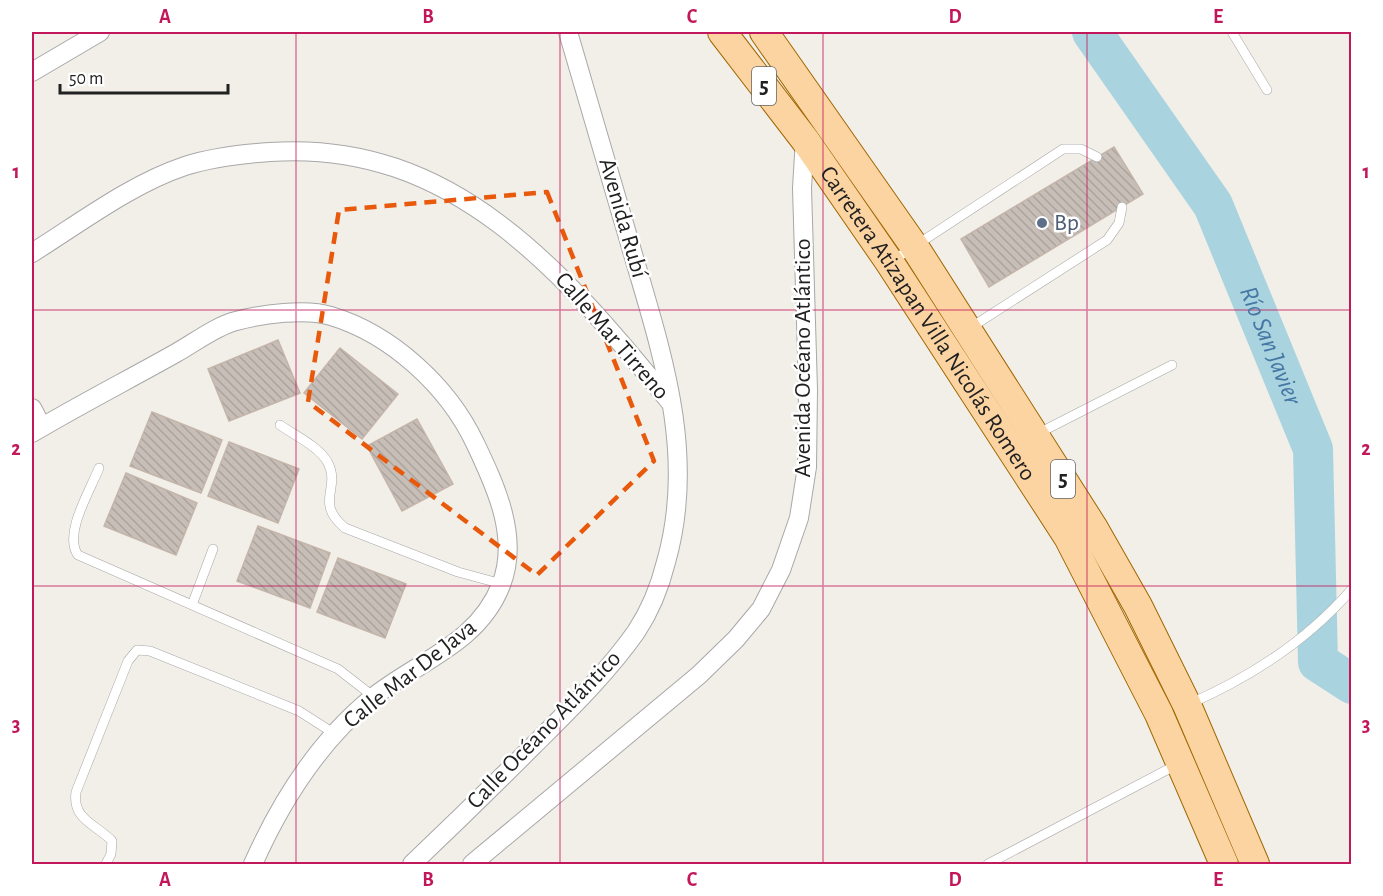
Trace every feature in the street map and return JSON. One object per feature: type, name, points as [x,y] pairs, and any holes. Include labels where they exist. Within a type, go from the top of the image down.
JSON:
[{"type":"main road","name":"5","points":[[722,32],[805,140]]},
{"type":"main road","name":"5","points":[[764,32],[826,118]]},
{"type":"main road","name":"Carretera Atizapan Villa Nicolás Romero","points":[[826,118],[914,246],[955,337],[1112,618],[1180,763],[1224,864]]},
{"type":"main road","name":"Carretera Atizapan Villa Nicolás Romero","points":[[805,140],[890,263],[955,337],[1035,435],[1093,527],[1133,596],[1187,705],[1255,864]]},
{"type":"street","points":[[32,72],[100,32]]},
{"type":"street","name":"Avenida Rubí","points":[[568,32],[651,315],[673,405]]},
{"type":"street","points":[[805,140],[826,118]]},
{"type":"street","name":"Avenida Océano Atlántico","points":[[472,864],[714,661],[761,609],[781,570],[799,518],[807,467],[808,390],[802,188],[805,140]]},
{"type":"street","name":"Calle Mar Tirreno","points":[[32,253],[134,190],[184,166],[235,155],[297,150],[348,154],[409,171],[461,198],[514,235],[559,274],[598,314],[673,405]]},
{"type":"street","name":"Calle Mar De Java","points":[[32,408],[37,430],[234,321],[279,313],[329,315],[368,331],[405,355],[432,379],[472,436],[492,479],[502,510],[507,541],[507,564],[502,584],[490,608],[473,630],[374,697],[335,734],[292,789],[253,864]]},
{"type":"street","name":"Calle Océano Atlántico","points":[[412,864],[573,706],[637,630],[660,584],[673,539],[679,491],[679,445],[673,405]]},
{"type":"lane","points":[[1232,32],[1268,90]]},
{"type":"lane","points":[[890,263],[1063,149],[1082,149],[1096,157]]},
{"type":"lane","points":[[955,337],[1107,240],[1119,223],[1122,207]]},
{"type":"lane","points":[[1035,435],[1172,365]]},
{"type":"lane","points":[[280,425],[328,463],[331,476],[328,504],[332,517],[345,528],[458,572],[502,584]]},
{"type":"lane","points":[[99,468],[72,533],[72,546],[78,555],[338,669],[374,697]]},
{"type":"lane","points":[[192,605],[213,549]]},
{"type":"lane","points":[[1187,705],[1237,683],[1293,644],[1352,589]]},
{"type":"lane","points":[[106,864],[111,854],[112,841],[79,816],[74,805],[76,792],[128,662],[137,650],[150,651],[299,711],[335,734]]},
{"type":"lane","points":[[988,864],[1180,763]]},
{"type":"highlighted area","points":[[547,192],[654,461],[537,575],[308,402],[339,210]]},
{"type":"building","name":"Bp","points":[[1114,147],[1143,194],[989,287],[961,239]]},
{"type":"building","points":[[278,340],[300,393],[229,421],[208,369]]},
{"type":"building","points":[[340,348],[398,394],[362,439],[304,393]]},
{"type":"building","points":[[152,412],[222,440],[201,493],[130,466]]},
{"type":"building","points":[[417,419],[453,484],[402,511],[367,446]]},
{"type":"building","points":[[229,442],[299,469],[278,523],[208,496]]},
{"type":"building","points":[[126,473],[197,503],[176,555],[104,526]]},
{"type":"building","points":[[258,526],[330,553],[310,608],[237,581]]},
{"type":"building","points":[[338,558],[406,584],[385,638],[317,612]]},
{"type":"waterway","name":"Río San Javier","points":[[1092,32],[1213,205],[1313,449],[1318,662],[1352,684]]},
{"type":"place","name":"Bp","points":[[1042,223]]}]
